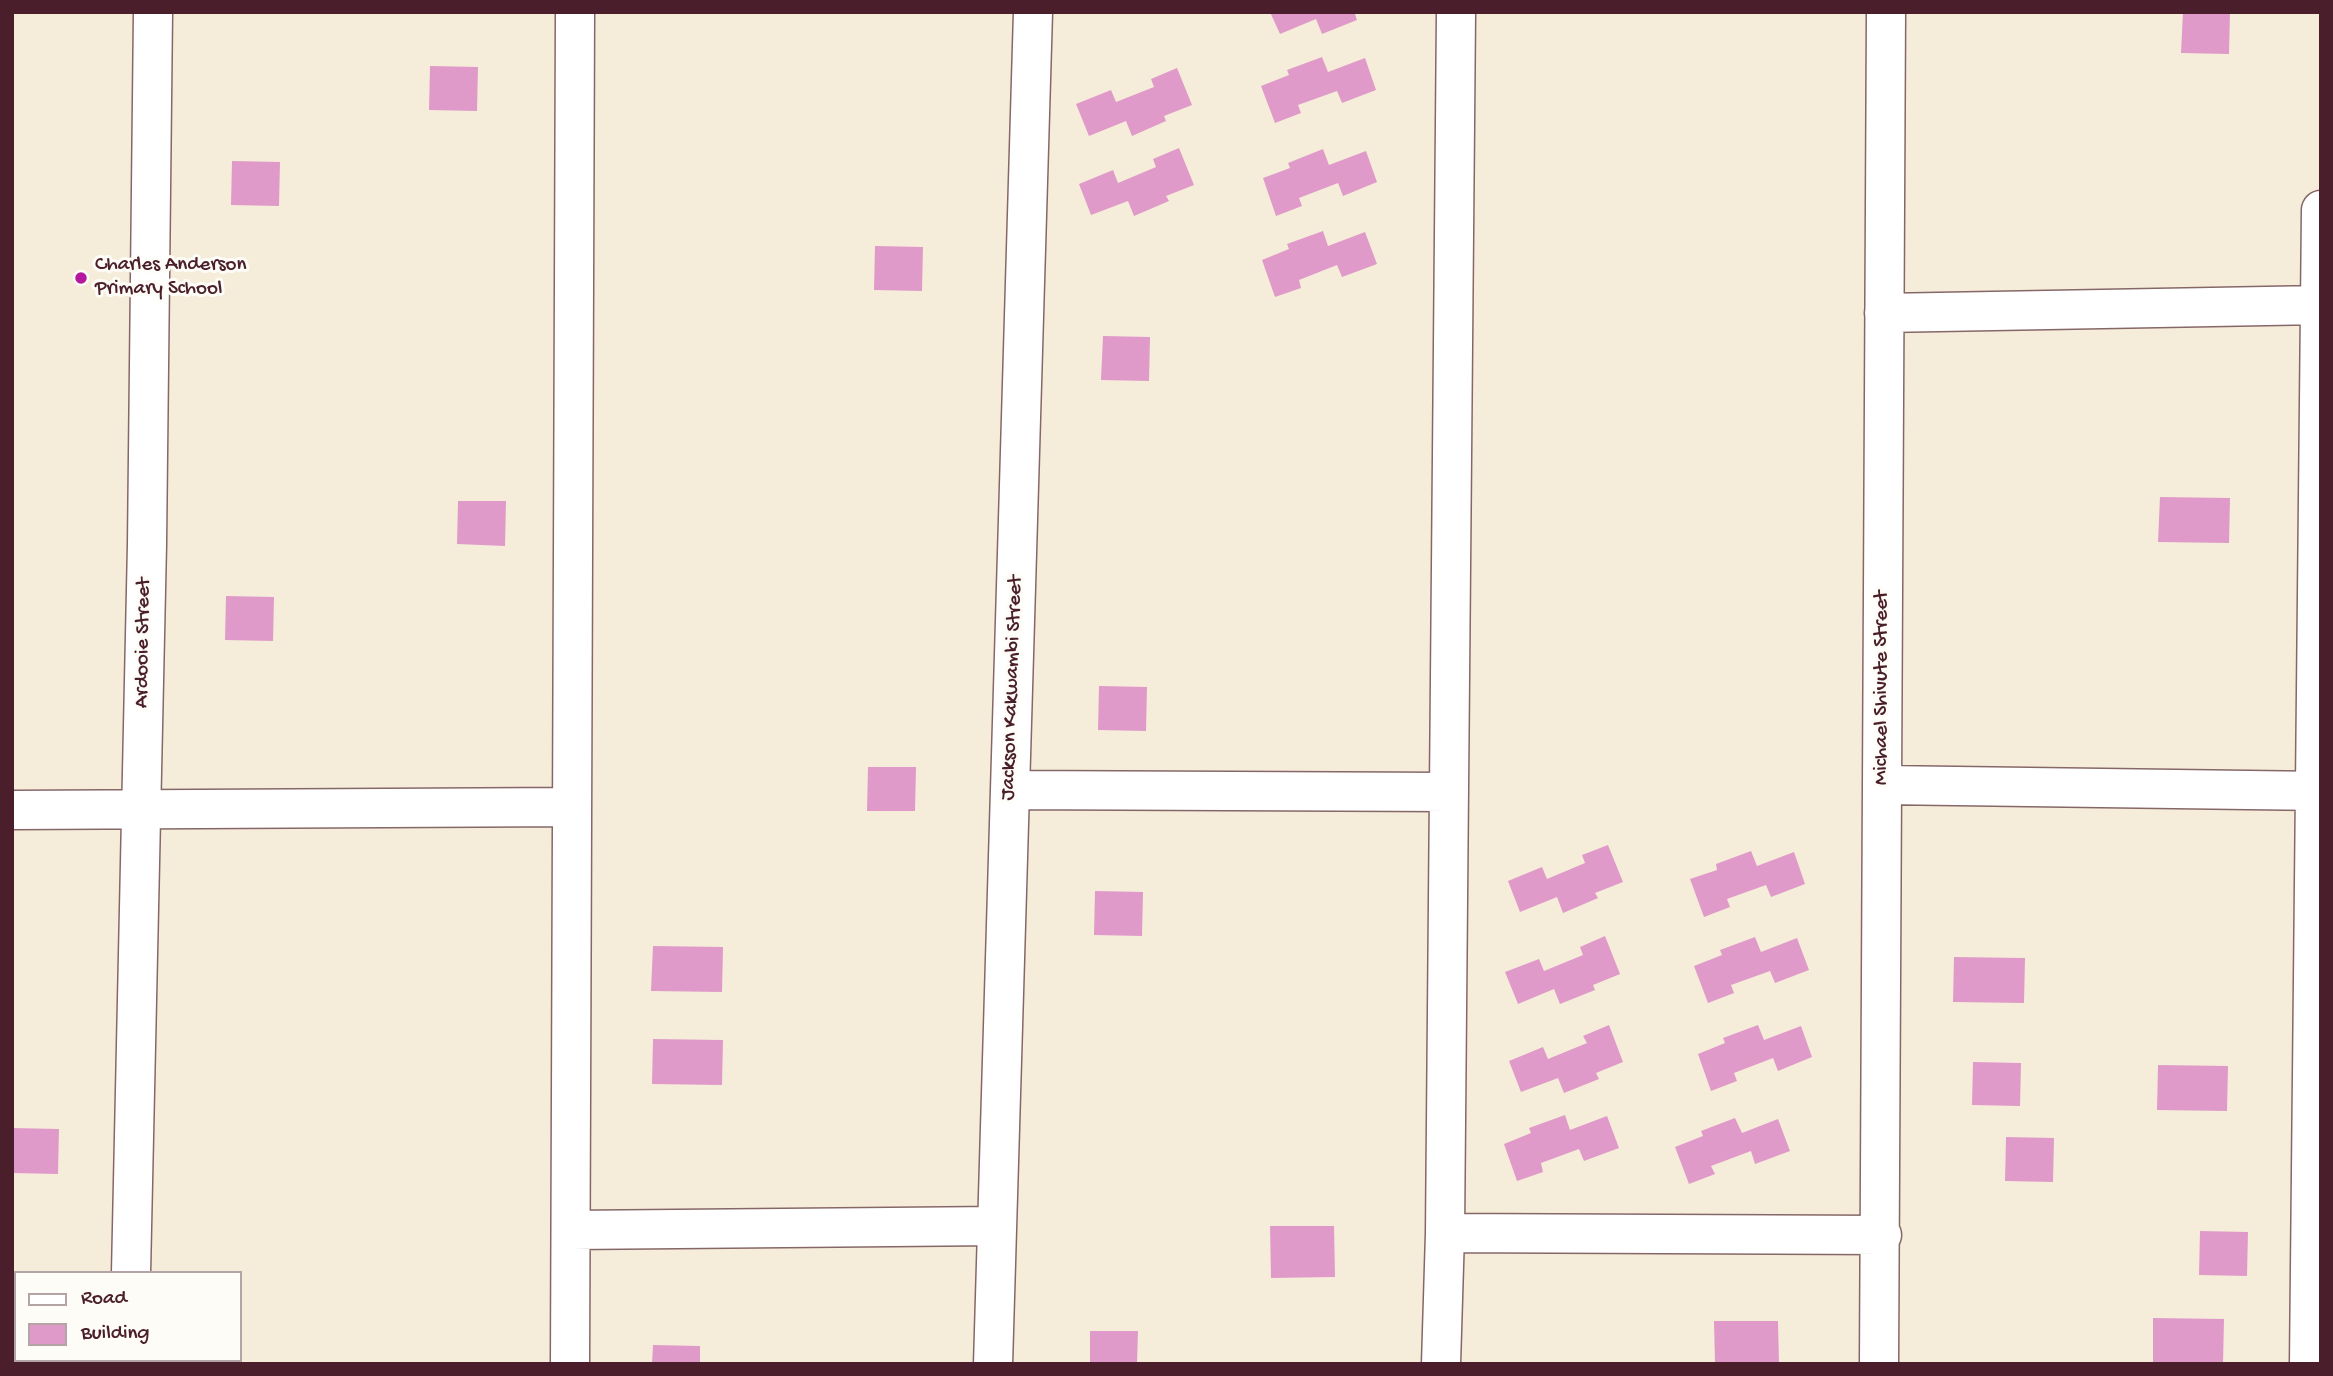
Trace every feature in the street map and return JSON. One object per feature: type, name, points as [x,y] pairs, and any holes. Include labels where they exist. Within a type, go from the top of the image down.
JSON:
[{"type":"street","name":"Ardooie Street","points":[[131,1271],[147,544],[153,12]]},
{"type":"street","points":[[570,1364],[575,12]]},
{"type":"street","name":"Jackson Kakwambi Street","points":[[993,1364],[1033,12]]},
{"type":"street","points":[[1441,1364],[1445,1233],[1456,12]]},
{"type":"street","name":"Michael Shivute Street","points":[[1878,1364],[1882,1235],[1886,12]]},
{"type":"street","points":[[2309,1364],[2319,790],[2321,210]]},
{"type":"street","points":[[1884,313],[2320,305]]},
{"type":"street","points":[[1883,785],[2319,790]]},
{"type":"street","points":[[1010,790],[1448,792]]},
{"type":"street","points":[[12,810],[572,807]]},
{"type":"street","points":[[571,1230],[997,1226]]},
{"type":"street","points":[[1445,1233],[1882,1235]]},
{"type":"building","points":[[1270,12],[1360,12],[1355,14],[1357,20],[1322,34],[1316,19],[1280,34]]},
{"type":"building","points":[[2183,12],[2230,12],[2229,54],[2181,53]]},
{"type":"building","points":[[1322,57],[1328,72],[1365,58],[1376,90],[1342,103],[1337,91],[1298,105],[1301,113],[1275,123],[1261,86],[1289,75],[1287,70]]},
{"type":"building","points":[[430,66],[478,67],[477,111],[429,110]]},
{"type":"building","points":[[1177,68],[1192,105],[1164,116],[1166,121],[1132,136],[1126,121],[1089,136],[1076,104],[1111,90],[1116,102],[1154,87],[1151,79]]},
{"type":"building","points":[[1179,148],[1194,185],[1166,196],[1169,201],[1134,216],[1128,201],[1091,215],[1079,184],[1113,170],[1118,183],[1156,167],[1153,159]]},
{"type":"building","points":[[1323,149],[1329,165],[1366,151],[1377,182],[1343,196],[1338,183],[1299,198],[1302,206],[1276,216],[1263,178],[1290,168],[1288,163]]},
{"type":"building","points":[[232,161],[280,162],[279,206],[231,205]]},
{"type":"building","points":[[1323,231],[1328,246],[1365,232],[1377,264],[1342,277],[1337,265],[1299,280],[1301,288],[1275,297],[1262,260],[1289,249],[1287,244]]},
{"type":"building","points":[[875,246],[923,247],[922,291],[874,290]]},
{"type":"building","points":[[1103,336],[1150,337],[1149,381],[1101,380]]},
{"type":"building","points":[[2160,497],[2230,498],[2229,543],[2158,542]]},
{"type":"building","points":[[458,501],[506,501],[505,546],[457,544]]},
{"type":"building","points":[[226,596],[274,597],[273,641],[225,640]]},
{"type":"building","points":[[1099,686],[1147,687],[1146,731],[1098,730]]},
{"type":"building","points":[[868,767],[916,767],[915,811],[867,811]]},
{"type":"building","points":[[1608,845],[1623,882],[1595,893],[1598,898],[1563,913],[1557,897],[1520,912],[1508,881],[1542,867],[1547,879],[1585,863],[1582,855]]},
{"type":"building","points":[[1751,851],[1757,866],[1794,852],[1805,884],[1771,897],[1766,885],[1727,899],[1730,907],[1704,917],[1690,879],[1717,870],[1716,864]]},
{"type":"building","points":[[1095,891],[1143,892],[1142,936],[1094,935]]},
{"type":"building","points":[[1605,936],[1620,974],[1593,985],[1595,990],[1560,1004],[1554,989],[1518,1004],[1505,972],[1539,959],[1544,971],[1583,955],[1580,947]]},
{"type":"building","points":[[1755,937],[1761,952],[1797,938],[1809,970],[1775,983],[1770,971],[1731,985],[1734,993],[1708,1003],[1694,966],[1722,955],[1720,950]]},
{"type":"building","points":[[653,946],[723,947],[722,992],[651,991]]},
{"type":"building","points":[[1954,957],[2025,958],[2024,1003],[1953,1002]]},
{"type":"building","points":[[1609,1025],[1623,1062],[1596,1073],[1599,1079],[1564,1093],[1558,1078],[1521,1092],[1509,1061],[1543,1047],[1548,1059],[1587,1043],[1583,1036]]},
{"type":"building","points":[[1758,1025],[1764,1040],[1801,1026],[1812,1057],[1778,1071],[1773,1058],[1734,1073],[1737,1081],[1711,1091],[1698,1054],[1725,1043],[1723,1038]]},
{"type":"building","points":[[653,1039],[723,1040],[722,1085],[652,1084]]},
{"type":"building","points":[[1973,1062],[2021,1063],[2020,1106],[1972,1105]]},
{"type":"building","points":[[2158,1065],[2228,1066],[2227,1111],[2157,1110]]},
{"type":"building","points":[[1565,1115],[1570,1130],[1607,1116],[1619,1148],[1584,1161],[1579,1149],[1541,1163],[1543,1172],[1517,1181],[1504,1144],[1531,1133],[1529,1128]]},
{"type":"building","points":[[1735,1118],[1742,1133],[1778,1119],[1790,1151],[1755,1164],[1751,1151],[1711,1166],[1715,1174],[1689,1184],[1675,1147],[1703,1136],[1701,1131]]},
{"type":"building","points":[[12,1128],[59,1129],[58,1174],[12,1173]]},
{"type":"building","points":[[2006,1137],[2054,1138],[2053,1182],[2005,1181]]},
{"type":"building","points":[[1270,1226],[1334,1226],[1335,1277],[1271,1278]]},
{"type":"building","points":[[2200,1231],[2248,1232],[2247,1276],[2199,1275]]},
{"type":"building","points":[[12,1296],[14,1296],[14,1356]]},
{"type":"building","points":[[2153,1318],[2224,1319],[2223,1364],[2153,1363]]},
{"type":"building","points":[[1714,1321],[1778,1321],[1779,1364],[1715,1364]]},
{"type":"building","points":[[1090,1331],[1138,1331],[1137,1364],[1090,1364]]},
{"type":"building","points":[[653,1345],[700,1346],[700,1364],[652,1364]]},
{"type":"place","name":"Charles Anderson Primary School","points":[[81,278]]}]
